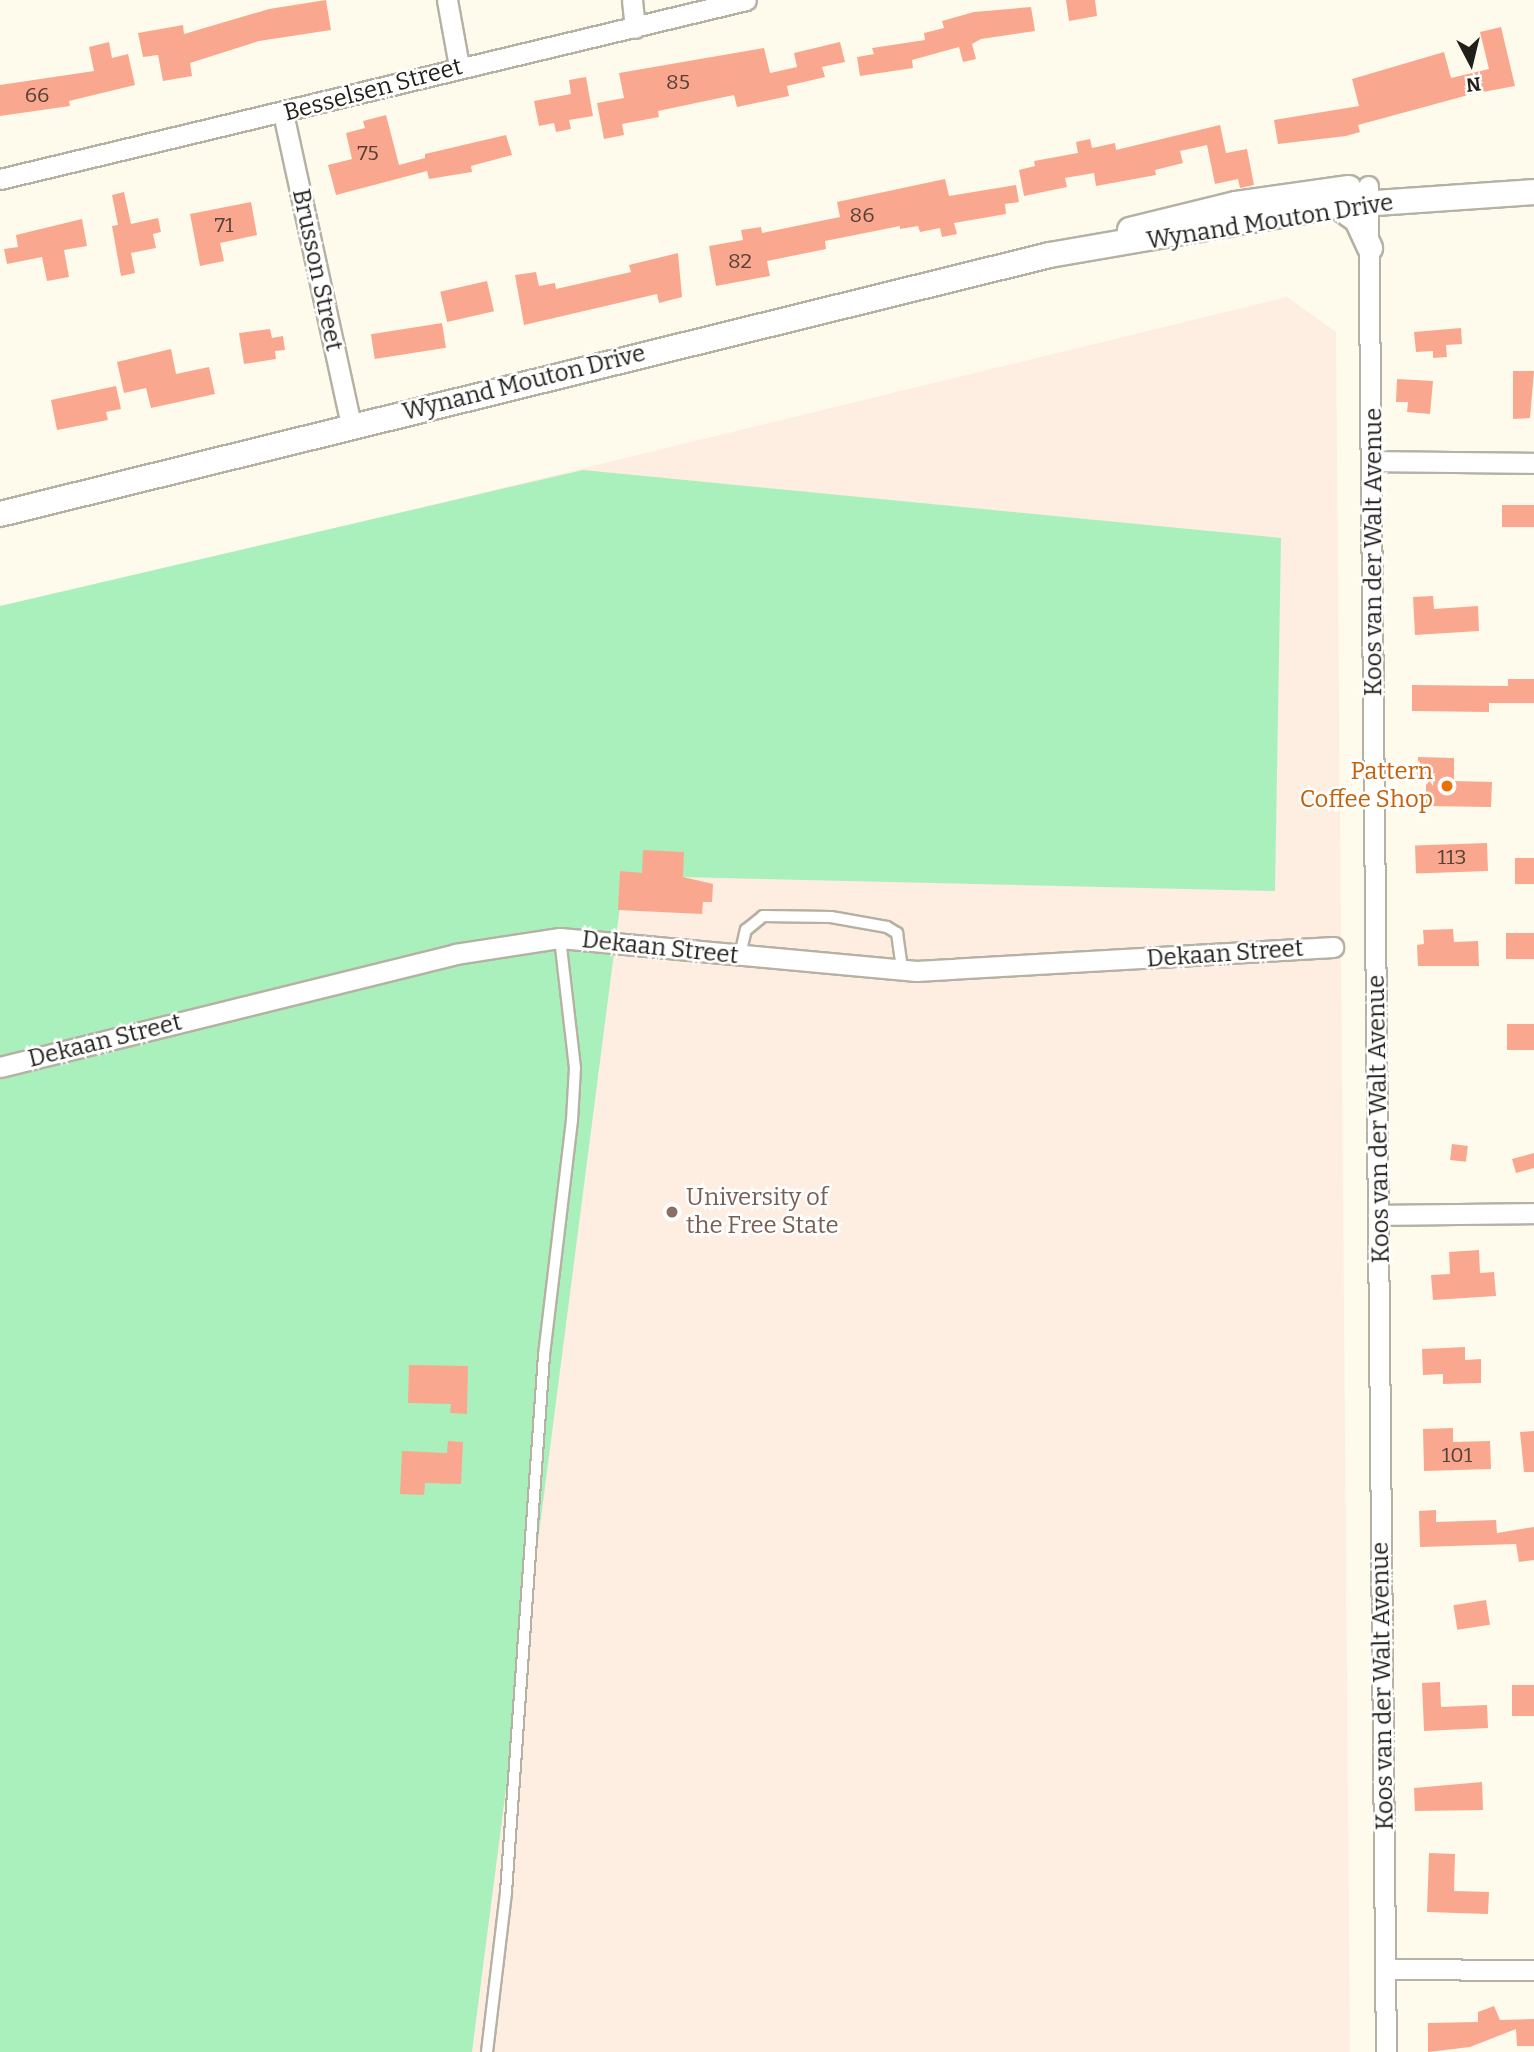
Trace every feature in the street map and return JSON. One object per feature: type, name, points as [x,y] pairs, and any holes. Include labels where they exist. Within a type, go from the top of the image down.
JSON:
[{"type":"street","points":[[447,0],[459,66]]},
{"type":"street","points":[[632,0],[635,28]]},
{"type":"street","name":"Besselsen Street","points":[[0,179],[283,113],[459,66],[635,28],[746,0]]},
{"type":"street","name":"Brusson Street","points":[[283,113],[351,426]]},
{"type":"street","name":"Wynand Mouton Drive","points":[[0,514],[1050,255],[1244,213],[1369,195],[1534,179]]},
{"type":"street","name":"Wynand Mouton Drive","points":[[1244,213],[1338,206],[1369,195],[1534,192]]},
{"type":"street","name":"Koos van der Walt Avenue","points":[[1369,195],[1374,461],[1381,1215],[1379,1385],[1387,2052]]},
{"type":"street","points":[[1338,206],[1357,220],[1370,248]]},
{"type":"street","points":[[1374,461],[1534,463]]},
{"type":"street","name":"Dekaan Street","points":[[0,1067],[455,954],[560,938],[902,970],[1333,947]]},
{"type":"street","points":[[1381,1215],[1534,1213]]},
{"type":"street","points":[[1387,1969],[1534,1970]]},
{"type":"lane","points":[[739,956],[746,929],[763,916],[831,917],[887,927],[897,933],[902,970]]},
{"type":"lane","points":[[487,2052],[506,1892],[544,1355],[572,1120],[575,1068],[560,938]]},
{"type":"shaded area","name":"University of the Free State","points":[[1287,297],[1336,332],[1350,2052],[0,2052],[0,610]]},
{"type":"green space","points":[[583,470],[1281,538],[1275,891],[677,877],[622,891],[472,2052],[0,2052],[0,606]]},
{"type":"building","points":[[326,0],[331,30],[259,41],[190,63],[192,76],[163,81],[158,55],[143,57],[138,33],[183,25],[184,34],[269,9]]},
{"type":"building","points":[[1066,0],[1095,0],[1097,16],[1069,21]]},
{"type":"building","points":[[1031,7],[1035,31],[981,39],[972,44],[976,59],[963,62],[959,47],[912,60],[913,68],[860,76],[857,57],[874,54],[872,48],[925,40],[924,33],[944,28],[942,21],[974,12]]},
{"type":"building","points":[[1501,27],[1515,86],[1472,94],[1358,125],[1360,132],[1346,136],[1278,144],[1274,120],[1359,106],[1352,79],[1444,52],[1451,78],[1489,69],[1480,32]]},
{"type":"building","points":[[109,42],[112,58],[128,54],[135,85],[69,101],[70,106],[0,116],[0,85],[94,71],[89,47]]},
{"type":"building","points":[[840,42],[845,62],[822,67],[825,77],[787,86],[789,96],[737,107],[734,95],[658,111],[659,117],[622,124],[624,135],[604,139],[597,103],[624,98],[619,73],[764,48],[770,73],[797,67],[794,53]]},
{"type":"building","points":[[586,77],[593,116],[569,120],[571,129],[556,132],[554,123],[539,126],[534,101],[571,94],[569,80]]},
{"type":"building","points":[[386,115],[399,165],[425,158],[425,154],[506,135],[512,155],[471,166],[472,172],[429,179],[427,171],[336,195],[328,165],[352,159],[346,133],[365,128],[363,121]]},
{"type":"building","points":[[1220,125],[1226,153],[1247,149],[1254,185],[1240,188],[1238,179],[1215,184],[1207,145],[1180,151],[1183,163],[1155,170],[1156,175],[1096,186],[1094,173],[1065,178],[1067,187],[1024,196],[1019,170],[1035,166],[1034,161],[1078,153],[1076,142],[1090,139],[1092,148],[1115,143],[1116,150]]},
{"type":"building","points":[[945,179],[949,196],[1016,185],[1019,202],[1005,204],[1006,214],[954,223],[957,234],[942,237],[940,228],[920,232],[918,226],[900,229],[900,226],[825,241],[826,249],[767,261],[770,276],[716,286],[709,246],[743,240],[741,230],[761,227],[762,233],[840,217],[837,202]]},
{"type":"building","points":[[124,192],[131,224],[158,218],[161,232],[153,234],[156,248],[131,253],[135,273],[121,276],[112,226],[118,225],[112,195]]},
{"type":"building","points":[[251,202],[257,235],[220,243],[224,261],[200,266],[190,214]]},
{"type":"building","points":[[82,219],[87,246],[64,250],[69,277],[47,281],[42,257],[7,264],[4,249],[18,247],[16,235]]},
{"type":"building","points":[[678,253],[682,297],[659,303],[657,294],[524,325],[515,275],[536,272],[539,286],[555,283],[556,289],[631,272],[629,265]]},
{"type":"building","points":[[487,281],[494,311],[447,322],[440,292]]},
{"type":"building","points":[[442,323],[446,348],[375,359],[371,334]]},
{"type":"building","points":[[1461,328],[1462,344],[1446,345],[1447,357],[1433,358],[1433,351],[1416,352],[1414,332]]},
{"type":"building","points":[[270,329],[272,338],[283,336],[285,350],[275,351],[276,359],[244,364],[239,333]]},
{"type":"building","points":[[171,349],[176,374],[209,367],[215,394],[151,408],[146,388],[124,393],[117,362]]},
{"type":"building","points":[[1513,371],[1534,371],[1530,418],[1513,419]]},
{"type":"building","points":[[1397,379],[1433,381],[1430,414],[1407,412],[1408,402],[1396,402]]},
{"type":"building","points":[[116,386],[121,409],[106,412],[108,420],[57,430],[51,400]]},
{"type":"building","points":[[1502,505],[1534,505],[1534,527],[1502,527]]},
{"type":"building","points":[[1433,596],[1434,609],[1478,606],[1479,631],[1415,635],[1413,597]]},
{"type":"building","points":[[1508,679],[1534,679],[1534,703],[1489,703],[1489,712],[1412,711],[1412,685],[1508,686]]},
{"type":"building","points":[[1418,757],[1454,758],[1454,781],[1492,782],[1491,807],[1426,806],[1426,780],[1417,780]]},
{"type":"building","points":[[1487,843],[1488,871],[1416,873],[1415,846]]},
{"type":"building","points":[[643,850],[684,852],[683,877],[713,884],[712,902],[703,902],[702,914],[618,910],[620,871],[642,873]]},
{"type":"building","points":[[1515,858],[1534,858],[1534,884],[1515,884]]},
{"type":"building","points":[[1453,929],[1454,942],[1478,941],[1479,966],[1418,966],[1417,945],[1424,944],[1423,930]]},
{"type":"building","points":[[1506,933],[1534,933],[1534,959],[1506,959]]},
{"type":"building","points":[[1507,1024],[1534,1024],[1534,1050],[1507,1050]]},
{"type":"building","points":[[1452,1144],[1468,1146],[1466,1162],[1450,1160]]},
{"type":"building","points":[[1534,1153],[1534,1168],[1516,1173],[1512,1159]]},
{"type":"building","points":[[1479,1250],[1480,1273],[1494,1272],[1496,1296],[1433,1300],[1431,1275],[1450,1274],[1449,1252]]},
{"type":"building","points":[[1465,1347],[1465,1360],[1481,1359],[1481,1383],[1443,1384],[1443,1374],[1423,1375],[1422,1349]]},
{"type":"building","points":[[409,1365],[468,1366],[467,1414],[450,1413],[451,1404],[408,1403]]},
{"type":"building","points":[[1453,1428],[1453,1442],[1490,1441],[1491,1469],[1424,1471],[1423,1429]]},
{"type":"building","points":[[1534,1431],[1534,1472],[1524,1472],[1520,1432]]},
{"type":"building","points":[[448,1441],[463,1442],[461,1484],[425,1483],[424,1495],[400,1494],[402,1451],[447,1453]]},
{"type":"building","points":[[1436,1510],[1436,1522],[1496,1520],[1497,1533],[1534,1527],[1534,1560],[1519,1562],[1516,1544],[1420,1547],[1419,1511]]},
{"type":"building","points":[[1486,1600],[1490,1625],[1457,1630],[1453,1605]]},
{"type":"building","points":[[1440,1682],[1441,1707],[1487,1705],[1488,1728],[1424,1731],[1422,1683]]},
{"type":"building","points":[[1512,1685],[1534,1685],[1534,1716],[1512,1716]]},
{"type":"building","points":[[1482,1782],[1483,1810],[1415,1811],[1414,1788]]},
{"type":"building","points":[[1429,1853],[1455,1854],[1454,1891],[1489,1892],[1488,1914],[1427,1912]]},
{"type":"building","points":[[1494,2006],[1500,2020],[1534,2019],[1534,2046],[1517,2046],[1516,2029],[1470,2047],[1428,2052],[1428,2023],[1478,2022],[1478,2012]]},
{"type":"place","name":"Pattern Coffee Shop","points":[[1447,786]]},
{"type":"place","name":"University of the Free State","points":[[672,1212]]}]
